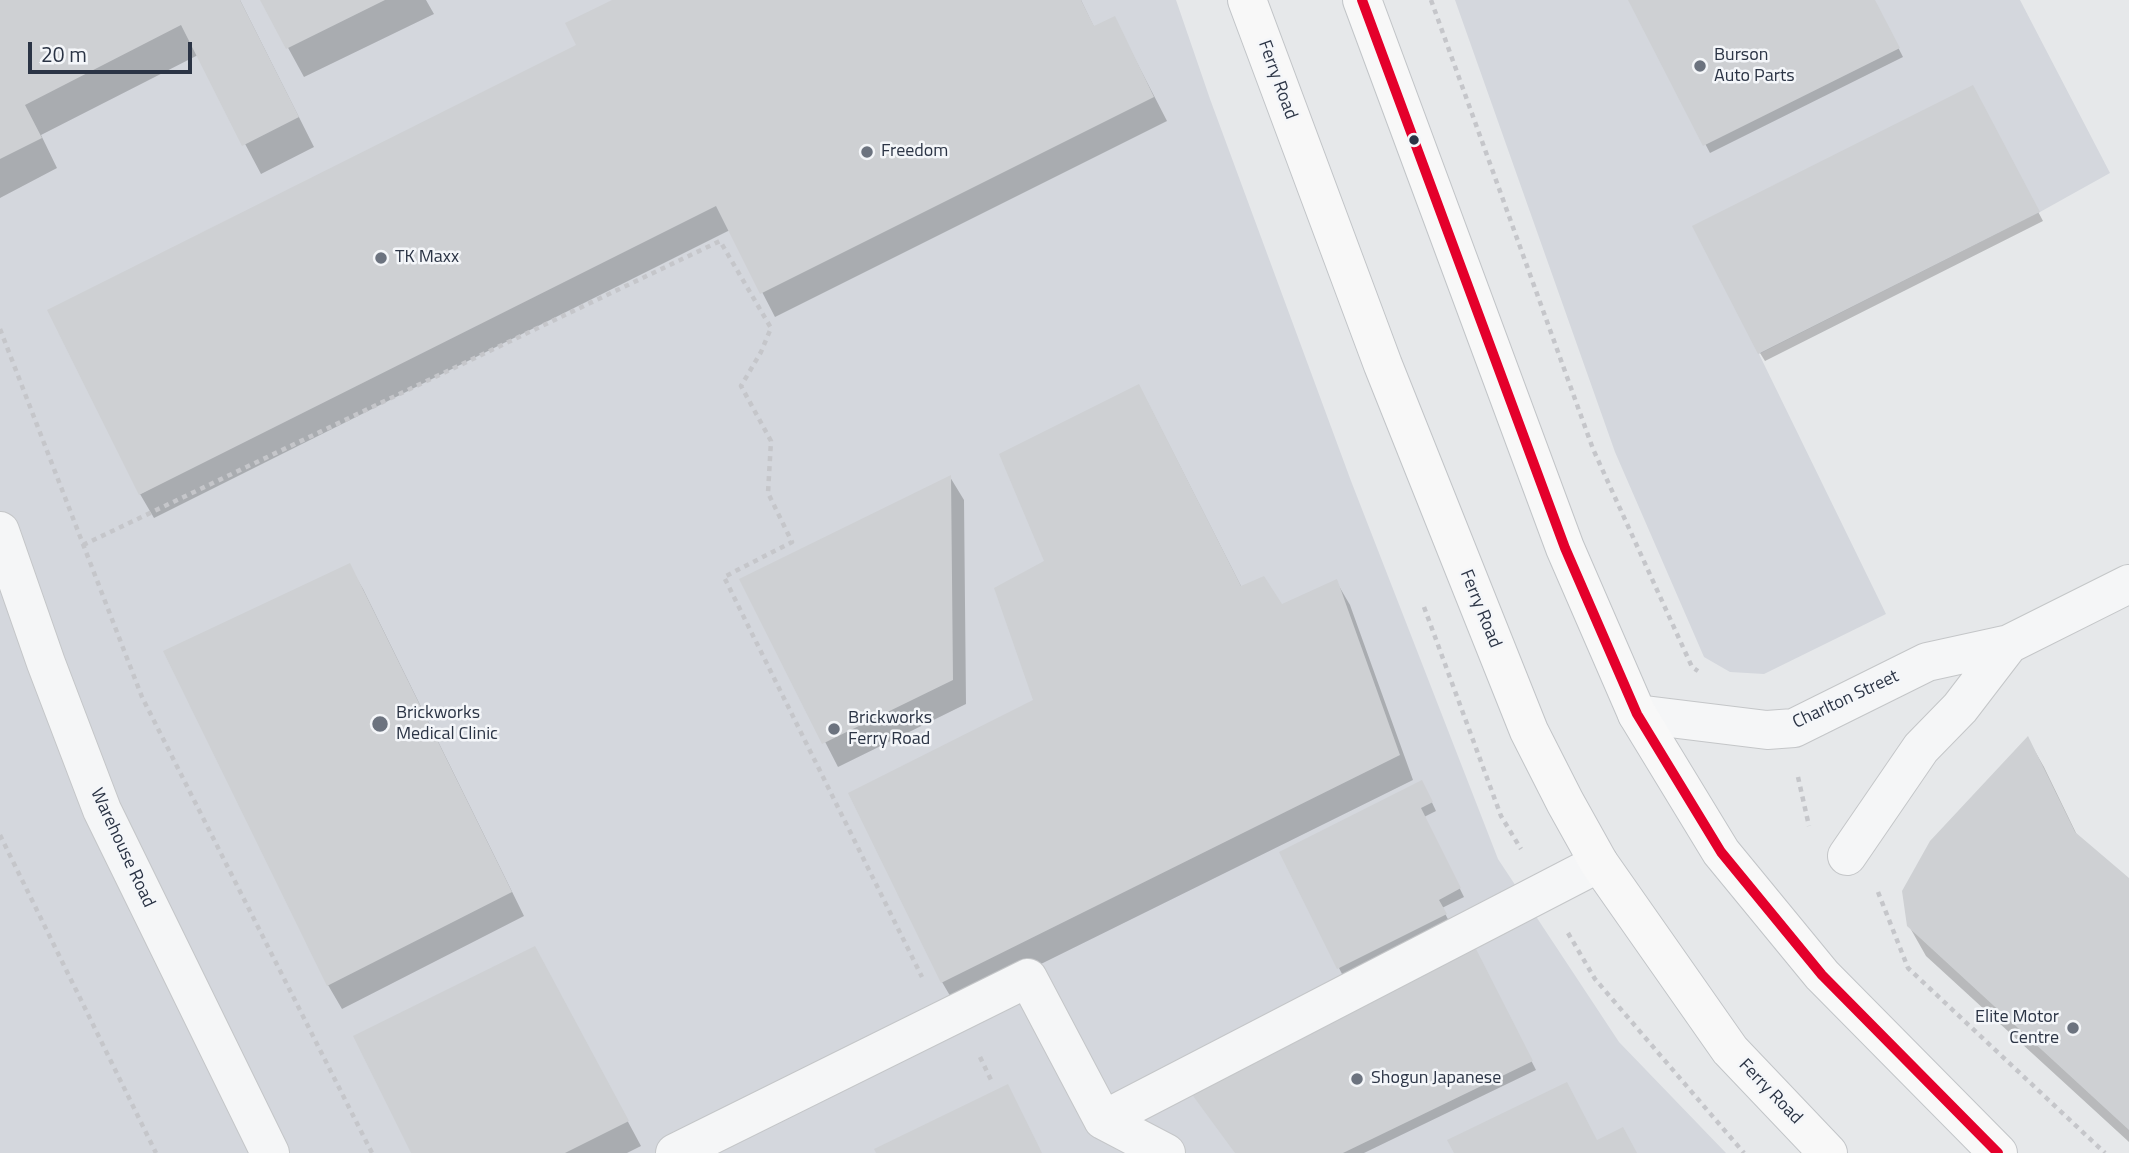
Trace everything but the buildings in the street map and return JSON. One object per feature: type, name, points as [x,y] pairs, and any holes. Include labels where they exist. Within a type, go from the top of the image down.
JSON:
[{"type":"main road","name":"Ferry Road","points":[[1247,0],[1383,365],[1529,731],[1565,803],[1599,863],[1730,1050],[1828,1153]]},
{"type":"main road","points":[[1362,0],[1565,548],[1637,714],[1721,852],[1822,975],[1998,1153]]},
{"type":"street","name":"Warehouse Road","points":[[0,531],[46,663],[102,810],[270,1153]]},
{"type":"street","name":"Charlton Street","points":[[1637,714],[1767,730],[1794,727],[1927,663],[2010,644],[2129,584]]},
{"type":"street","name":"Charlton Street","points":[[1847,856],[1921,748],[1960,708],[2010,644]]},
{"type":"street","points":[[1102,1120],[1599,863]]},
{"type":"street","points":[[675,1153],[1028,978],[1102,1120],[1166,1153]]},
{"type":"path","points":[[1432,0],[1593,449],[1692,667],[1703,675]]},
{"type":"path","points":[[83,545],[720,241],[771,328],[761,352],[741,386],[771,441],[768,493],[792,542],[724,577],[934,1002],[976,1050],[992,1082]]},
{"type":"path","points":[[0,329],[142,697],[372,1153]]},
{"type":"path","points":[[1767,730],[1796,771],[1812,835]]},
{"type":"path","points":[[0,835],[156,1153]]},
{"type":"path","points":[[1878,892],[1908,968],[2105,1153]]},
{"type":"shaded area","points":[[0,0],[1176,0],[1351,481],[1498,859],[1619,1042],[1726,1153],[0,1153]]},
{"type":"shaded area","points":[[1455,0],[2020,0],[2110,173],[2040,212],[1759,354],[1886,614],[1764,674],[1730,672],[1704,657],[1615,452]]},
{"type":"transit line","points":[[1362,0],[1565,548],[1637,714],[1721,852],[1822,975],[1998,1153]]},
{"type":"place","name":"Burson Auto Parts","points":[[1700,66]]},
{"type":"place","name":"Freedom","points":[[867,152]]},
{"type":"place","name":"TK Maxx","points":[[381,258]]},
{"type":"place","name":"Brickworks Medical Clinic","points":[[380,724]]},
{"type":"place","name":"Brickworks Ferry Road","points":[[834,729]]},
{"type":"place","name":"Elite Motor Centre","points":[[2073,1028]]},
{"type":"place","name":"Shogun Japanese","points":[[1357,1079]]}]
